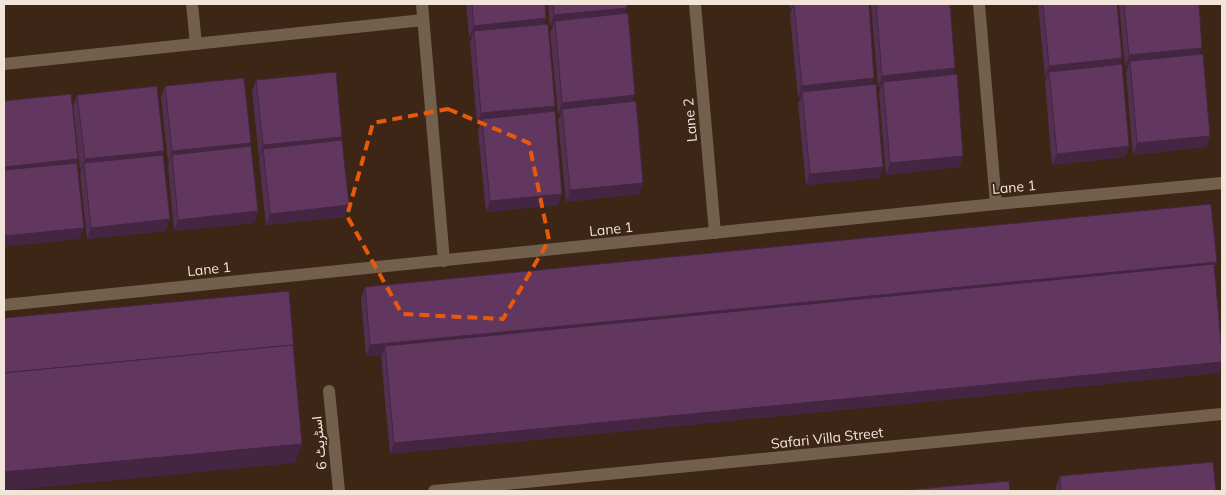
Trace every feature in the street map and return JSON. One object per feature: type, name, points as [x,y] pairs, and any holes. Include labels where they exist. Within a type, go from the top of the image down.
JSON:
[{"type":"street","points":[[192,4],[196,44]]},
{"type":"street","points":[[422,4],[444,261]]},
{"type":"street","name":"Lane 2","points":[[695,4],[715,233]]},
{"type":"street","points":[[979,4],[996,204]]},
{"type":"street","points":[[4,64],[423,20]]},
{"type":"street","name":"Lane 1","points":[[4,305],[996,204],[1222,183]]},
{"type":"street","name":"اسٹریٹ 6","points":[[329,391],[339,491]]},
{"type":"street","name":"Safari Villa Street","points":[[434,491],[1222,414]]},
{"type":"highlighted area","points":[[448,109],[529,143],[549,240],[503,319],[402,314],[347,216],[373,123]]},
{"type":"building","points":[[472,4],[545,4],[546,18],[474,26]]},
{"type":"building","points":[[553,4],[627,4],[627,8],[554,15]]},
{"type":"building","points":[[794,4],[869,4],[874,78],[802,86]]},
{"type":"building","points":[[876,4],[950,4],[955,68],[882,76]]},
{"type":"building","points":[[1043,4],[1117,4],[1122,58],[1049,66]]},
{"type":"building","points":[[1124,4],[1199,4],[1202,48],[1129,55]]},
{"type":"building","points":[[628,13],[635,95],[562,103],[555,21]]},
{"type":"building","points":[[548,24],[555,106],[481,113],[474,31]]},
{"type":"building","points":[[1203,54],[1210,136],[1137,143],[1130,61]]},
{"type":"building","points":[[1122,64],[1129,146],[1057,154],[1049,72]]},
{"type":"building","points":[[336,72],[342,137],[263,145],[256,80]]},
{"type":"building","points":[[957,74],[963,156],[890,163],[883,82]]},
{"type":"building","points":[[244,78],[251,143],[172,151],[165,86]]},
{"type":"building","points":[[876,84],[883,167],[810,174],[802,92]]},
{"type":"building","points":[[157,86],[164,151],[85,159],[77,95]]},
{"type":"building","points":[[71,94],[78,159],[4,167],[4,101]]},
{"type":"building","points":[[636,101],[643,183],[570,190],[562,109]]},
{"type":"building","points":[[555,111],[562,194],[490,201],[482,119]]},
{"type":"building","points":[[342,140],[349,205],[270,214],[263,149]]},
{"type":"building","points":[[251,146],[258,211],[178,220],[172,155]]},
{"type":"building","points":[[163,155],[170,219],[91,228],[84,163]]},
{"type":"building","points":[[77,163],[84,228],[5,236],[4,170]]},
{"type":"building","points":[[1211,204],[1217,262],[370,345],[365,287]]},
{"type":"building","points":[[1214,264],[1222,362],[394,443],[385,346]]},
{"type":"building","points":[[289,291],[294,351],[293,345],[4,373],[4,318]]},
{"type":"building","points":[[293,345],[302,444],[4,472],[4,373]]},
{"type":"building","points":[[1213,462],[1216,491],[1061,491],[1060,476]]},
{"type":"building","points":[[1009,481],[1010,491],[896,491]]}]
